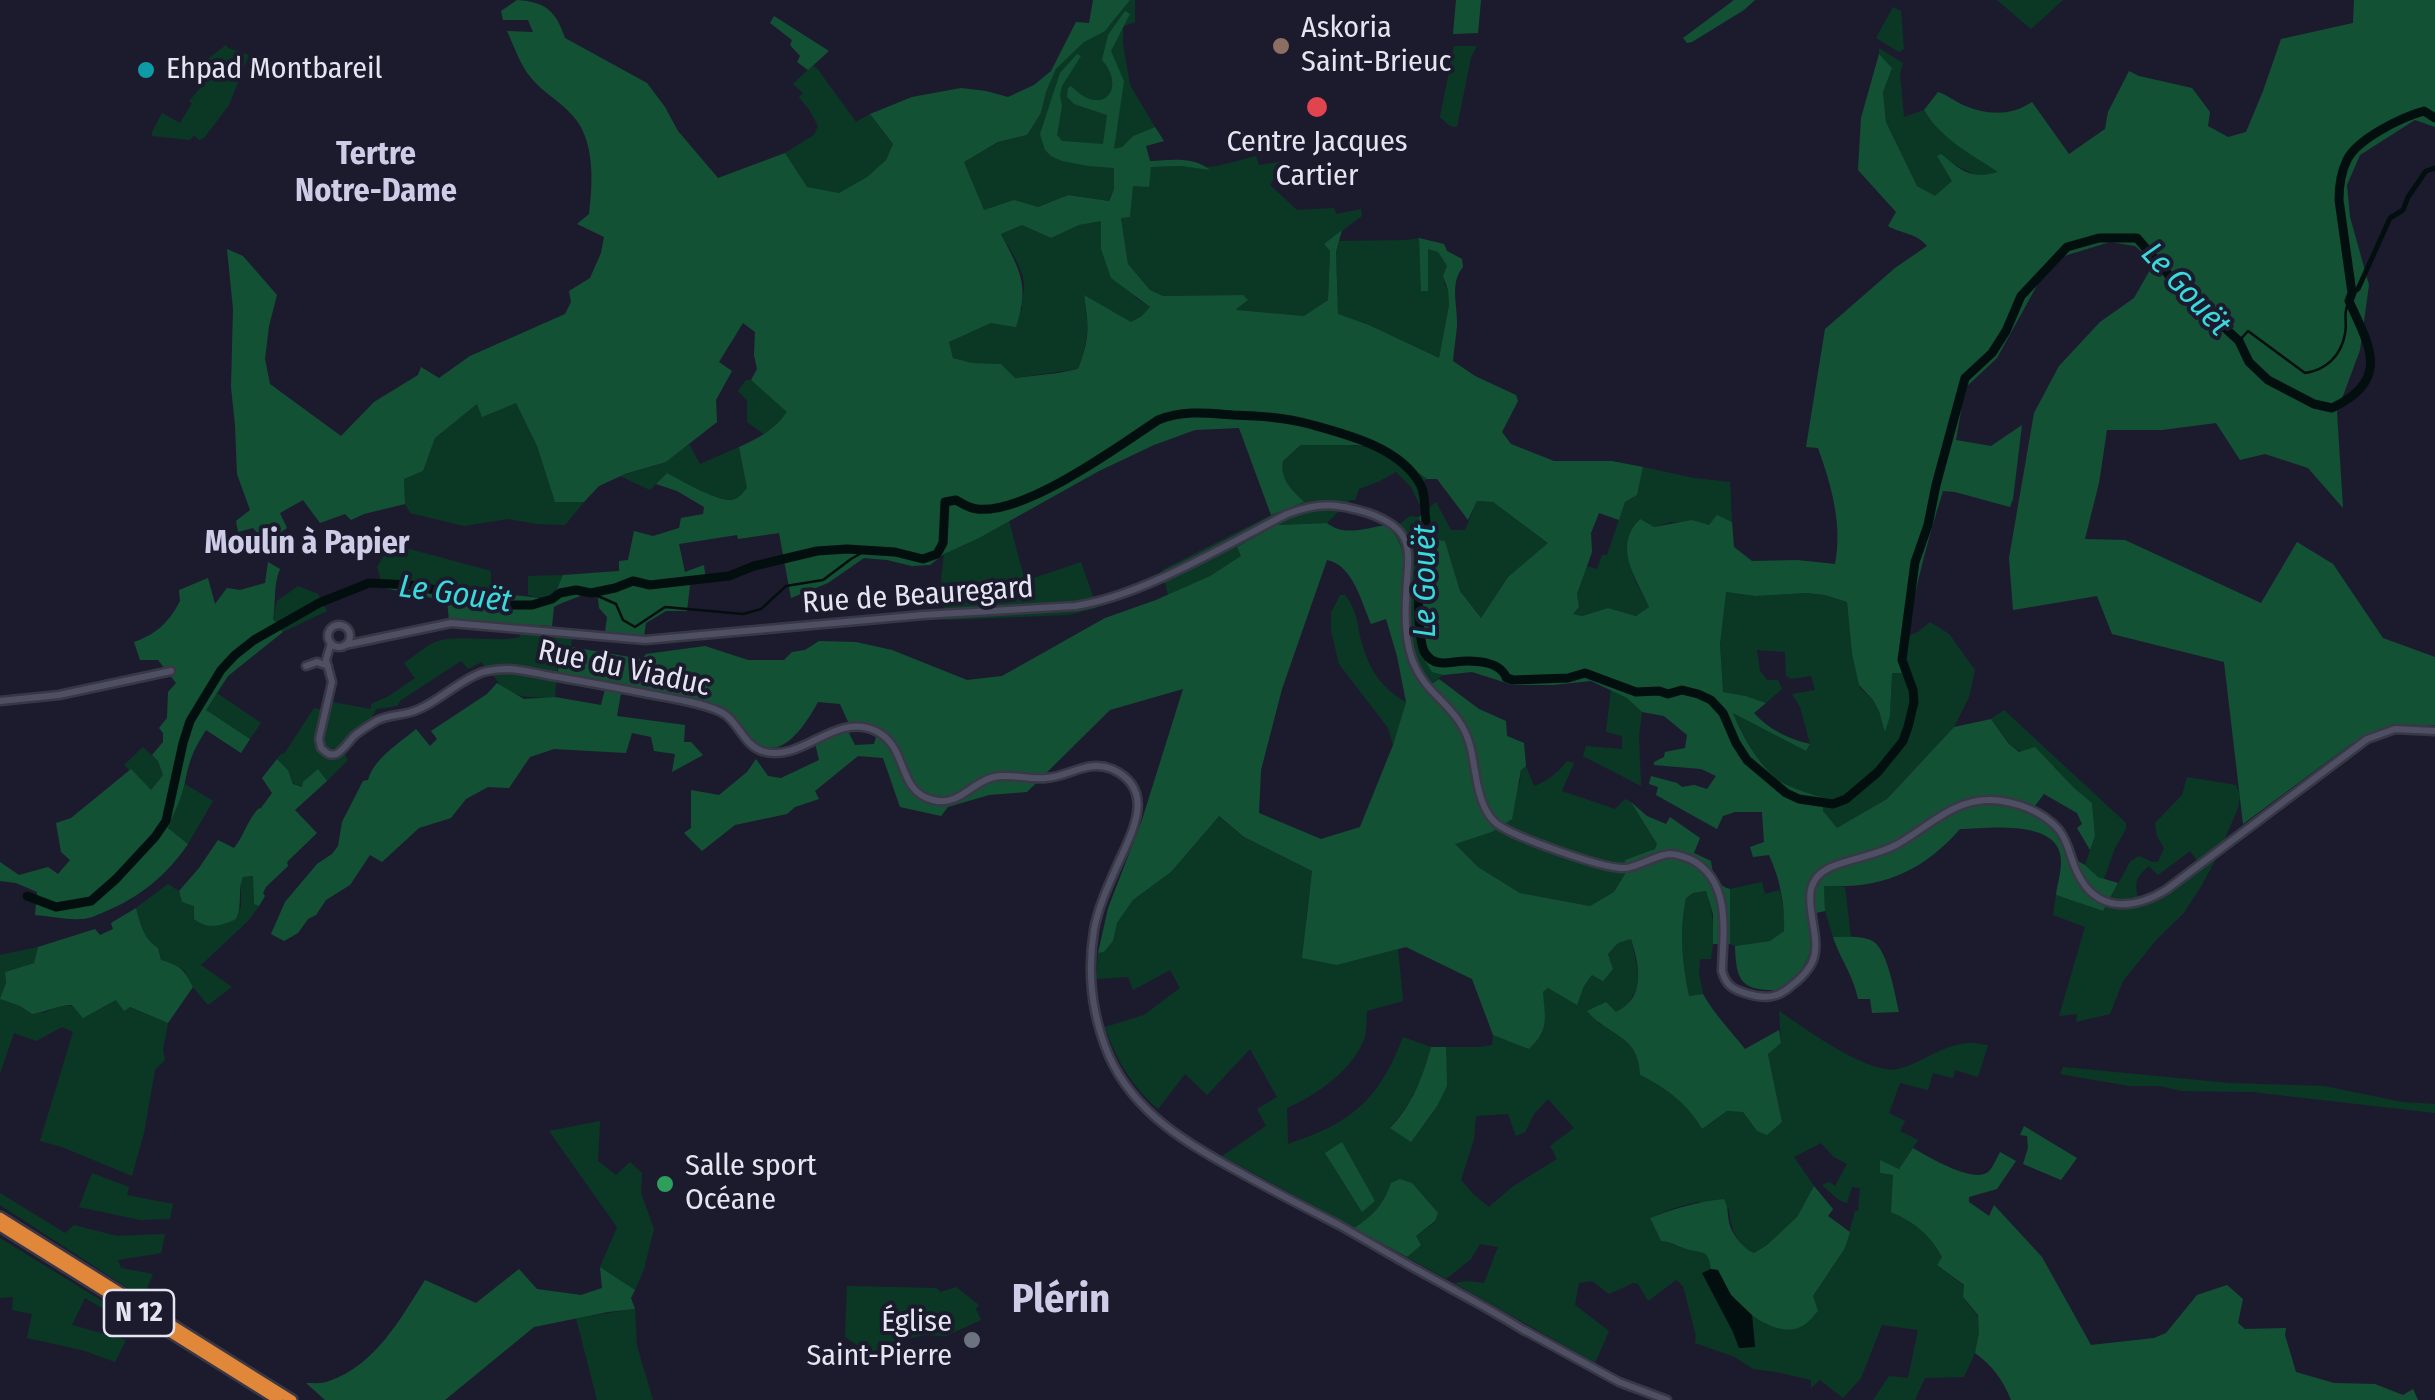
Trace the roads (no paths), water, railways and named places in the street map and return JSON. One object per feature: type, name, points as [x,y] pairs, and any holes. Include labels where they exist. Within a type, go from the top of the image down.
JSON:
[{"type":"highway","name":"N 12","points":[[0,1217],[292,1400]]},
{"type":"highway","name":"N 12","points":[[0,1226],[278,1400]]},
{"type":"main road","name":"Rue de Beauregard","points":[[366,642],[452,623],[664,640],[922,614],[1084,605],[1154,580],[1287,514],[1324,504],[1340,505],[1390,523],[1407,544],[1410,568],[1406,642],[1424,684],[1461,724],[1475,760],[1480,796],[1488,815],[1512,832],[1608,866],[1630,868],[1668,854],[1687,857],[1699,865],[1709,874],[1721,898],[1724,980],[1734,989],[1760,998],[1783,992],[1812,963],[1815,941],[1810,895],[1817,876],[1835,865],[1896,844],[1963,804],[1993,800],[2020,805],[2044,816],[2065,840],[2086,888],[2116,904],[2137,904],[2166,890],[2368,739],[2396,729],[2435,731]]},
{"type":"main road","points":[[338,645],[328,634],[334,626],[346,627],[358,640],[366,642]]},
{"type":"main road","points":[[338,645],[350,639],[350,634]]},
{"type":"main road","points":[[338,645],[366,642]]},
{"type":"main road","name":"Rue du Viaduc","points":[[338,645],[327,662],[332,682],[319,744],[328,754],[340,751],[378,720],[416,711],[480,674],[500,669],[612,687],[716,710],[729,717],[748,742],[766,752],[792,749],[849,726],[871,728],[894,745],[914,789],[937,801],[955,800],[982,781],[997,776],[1047,778],[1085,766],[1102,766],[1117,772],[1137,799],[1137,820],[1096,920],[1091,964],[1095,1013],[1112,1062],[1143,1106],[1175,1135],[1405,1265],[1619,1382],[1667,1400]]},
{"type":"main road","points":[[306,666],[327,662]]},
{"type":"main road","points":[[0,701],[60,695],[170,670]]},
{"type":"waterway","name":"Le Gouët","points":[[27,896],[56,907],[91,901],[116,879],[166,821],[190,721],[221,670],[254,640],[319,603],[369,583],[493,595],[503,605],[532,605],[560,593],[591,593],[633,581],[650,585],[729,576],[817,551],[895,552],[923,559],[937,554],[943,543],[945,502],[956,500],[977,509],[1019,501],[1070,477],[1158,420],[1195,413],[1271,417],[1339,432],[1386,451],[1411,471],[1423,492],[1432,549],[1431,566],[1420,586],[1419,610],[1423,648],[1429,658],[1444,663],[1486,663],[1513,680],[1568,678],[1585,673],[1636,692],[1668,694],[1682,690],[1698,694],[1711,700],[1723,713],[1747,760],[1786,793],[1833,804],[1846,799],[1878,772],[1903,741],[1914,702],[1902,660],[1915,562],[1965,378],[1992,353],[2021,296],[2067,247],[2099,238],[2137,238],[2173,280],[2239,341],[2249,362],[2268,380],[2314,404],[2332,408],[2362,386],[2369,374],[2370,361],[2364,333],[2349,301],[2352,293],[2339,200],[2345,165],[2360,144],[2393,124],[2424,111],[2435,118]]},
{"type":"waterway","points":[[2352,293],[2358,289],[2390,218],[2403,210],[2426,171],[2435,168]]},
{"type":"waterway","points":[[2239,341],[2248,331],[2305,373],[2320,369],[2340,349],[2349,301]]},
{"type":"waterway","name":"Le Gouët","points":[[591,593],[616,604],[623,620],[635,627],[665,607],[743,614],[761,609],[786,586],[823,580],[865,551]]},
{"type":"place","name":"Askoria Saint-Brieuc","points":[[1281,46]]},
{"type":"place","name":"Ehpad Montbareil","points":[[146,70]]},
{"type":"place","name":"Centre Jacques Cartier","points":[[1317,107]]},
{"type":"place","name":"Salle sport Océane","points":[[665,1184]]},
{"type":"place","name":"Église Saint-Pierre","points":[[972,1340]]},
{"type":"district","name":"Tertre Notre-Dame","points":[[376,174]]},
{"type":"district","name":"Moulin à Papier","points":[[307,544]]},
{"type":"district","name":"Plérin","points":[[1061,1301]]}]
